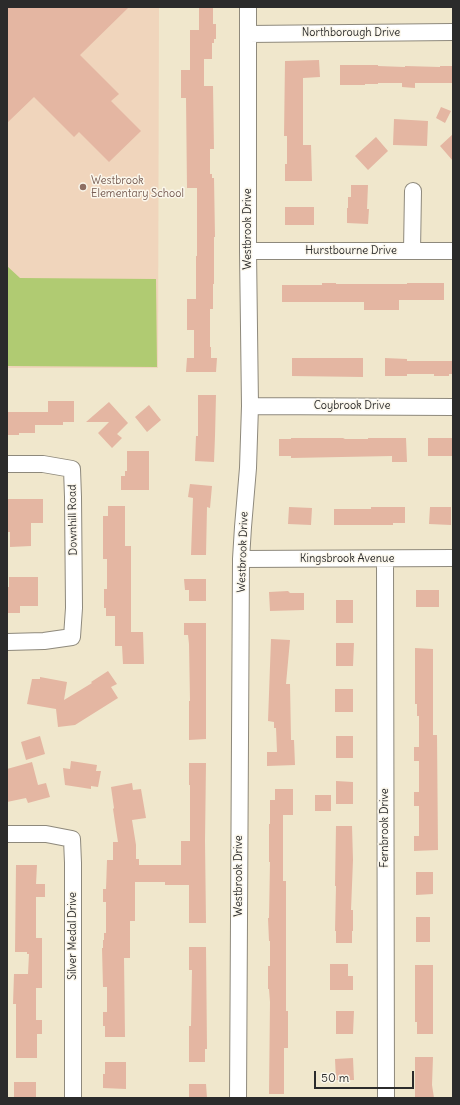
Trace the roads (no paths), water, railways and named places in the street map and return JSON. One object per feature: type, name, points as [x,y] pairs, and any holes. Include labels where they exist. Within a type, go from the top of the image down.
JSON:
[{"type":"street","name":"Westbrook Drive","points":[[238,1098],[241,559],[248,468],[250,406],[248,251],[248,7]]},
{"type":"street","name":"Northborough Drive","points":[[248,34],[453,32]]},
{"type":"street","points":[[412,191],[412,251]]},
{"type":"street","name":"Hurstbourne Drive","points":[[248,251],[453,251]]},
{"type":"street","name":"Coybrook Drive","points":[[250,406],[453,407]]},
{"type":"street","name":"Downhill Road","points":[[7,464],[43,464],[72,469],[74,600],[72,637],[44,641],[7,642]]},
{"type":"street","name":"Kingsbrook Avenue","points":[[241,559],[453,558]]},
{"type":"street","name":"Fernbrook Drive","points":[[385,559],[386,1098]]},
{"type":"street","name":"Silver Medal Drive","points":[[7,834],[46,834],[72,838],[73,1098]]},
{"type":"place","name":"Westbrook Elementary School","points":[[83,187]]}]
